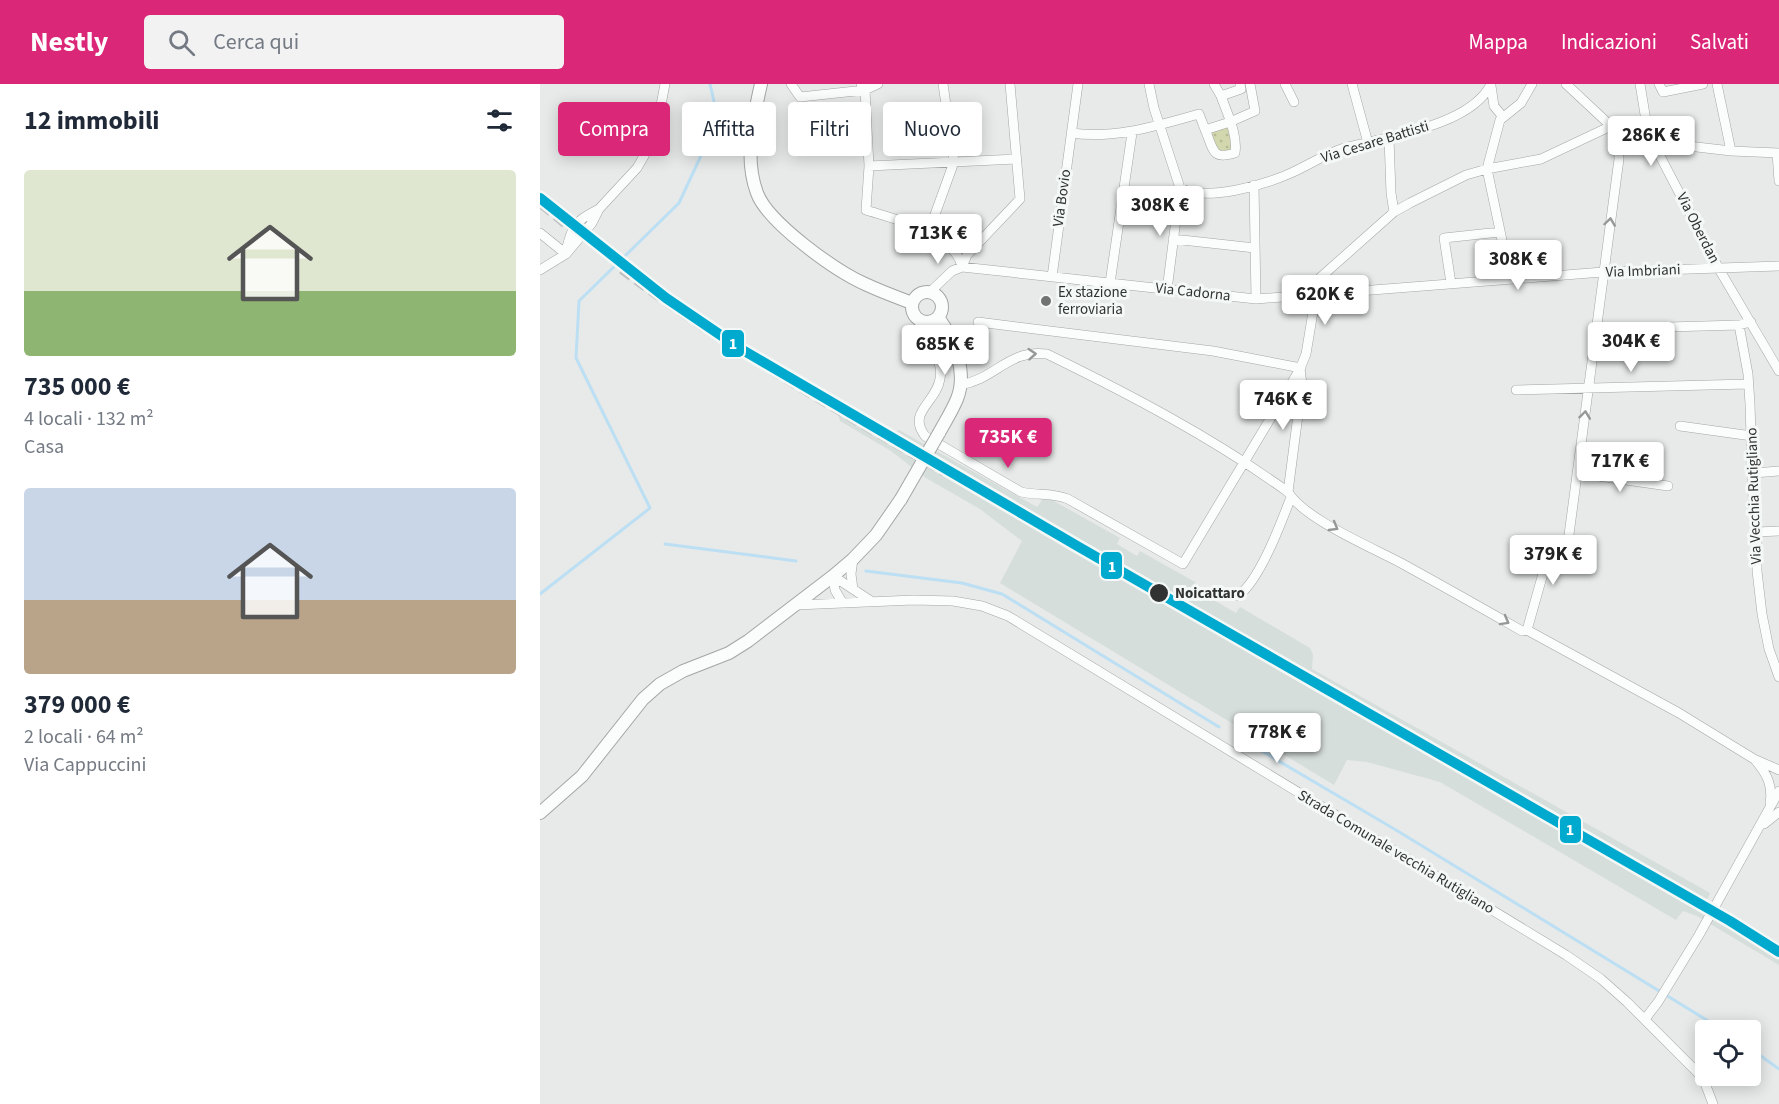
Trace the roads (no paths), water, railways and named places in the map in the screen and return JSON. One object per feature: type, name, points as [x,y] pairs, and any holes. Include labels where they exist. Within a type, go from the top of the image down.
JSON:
[{"type":"main road","points":[[761,84],[752,125],[752,159],[757,194],[768,213],[800,243],[863,284],[912,303]]},
{"type":"main road","points":[[922,292],[930,292],[937,295],[942,302],[942,310],[938,317],[926,322],[920,320],[912,310],[912,303],[922,292]]},
{"type":"main road","points":[[540,813],[582,776],[643,699],[660,684],[682,671],[729,652],[833,576],[876,535],[901,499],[958,398],[960,385],[957,355],[950,335],[938,317]]},
{"type":"street","points":[[540,270],[566,254],[592,224],[599,209],[637,168],[644,156],[660,110],[665,84]]},
{"type":"street","points":[[791,84],[800,97],[878,84]]},
{"type":"street","points":[[928,231],[954,162],[943,84]]},
{"type":"street","points":[[930,292],[952,271],[962,267],[967,255],[1020,199],[1010,84]]},
{"type":"street","name":"Via Bovio","points":[[1052,277],[1078,84]]},
{"type":"street","points":[[1149,84],[1180,188],[1167,290]]},
{"type":"street","points":[[1071,133],[1104,136],[1132,133],[1199,114],[1212,150],[1221,156],[1235,153],[1230,122],[1214,84]]},
{"type":"street","points":[[1221,96],[1241,89],[1240,84]]},
{"type":"street","points":[[1205,130],[1255,111],[1250,84]]},
{"type":"street","points":[[1285,84],[1294,102]]},
{"type":"street","points":[[1352,84],[1368,143]]},
{"type":"street","points":[[1510,279],[1487,169],[1498,124],[1521,103],[1532,84]]},
{"type":"street","points":[[1566,84],[1614,128],[1650,145],[1663,143],[1731,151],[1778,153],[1779,181]]},
{"type":"street","points":[[1640,84],[1650,145]]},
{"type":"street","points":[[1659,84],[1663,92],[1703,84]]},
{"type":"street","points":[[1717,84],[1731,151]]},
{"type":"street","points":[[1491,85],[1494,106],[1503,117]]},
{"type":"street","name":"Via Cesare Battisti","points":[[1180,188],[1187,192],[1204,194],[1266,183],[1343,148],[1389,138],[1448,119],[1480,99],[1491,85]]},
{"type":"street","points":[[863,87],[869,166],[866,210],[937,236],[958,256],[962,267]]},
{"type":"street","points":[[920,320],[919,330],[923,339],[937,356],[940,365],[940,379],[936,390],[918,417],[919,428],[925,436],[1021,492],[1056,494],[1068,499],[1183,564],[1300,369],[1306,354],[1313,284],[1394,212],[1466,175],[1541,159],[1614,128]]},
{"type":"street","points":[[1527,630],[1546,563],[1561,553],[1568,542],[1619,159],[1614,128]]},
{"type":"street","points":[[1110,283],[1132,133]]},
{"type":"street","points":[[1389,138],[1390,193],[1394,212]]},
{"type":"street","name":"Via Oberdan","points":[[1650,145],[1659,154],[1719,269],[1779,371]]},
{"type":"street","points":[[869,166],[1017,159]]},
{"type":"street","points":[[1254,185],[1256,299]]},
{"type":"street","points":[[1451,283],[1444,238],[1500,231]]},
{"type":"street","points":[[540,233],[566,254]]},
{"type":"street","points":[[1173,239],[1255,248]]},
{"type":"street","name":"Via Imbriani","points":[[1311,294],[1603,272],[1779,266]]},
{"type":"street","name":"Via Cadorna","points":[[962,267],[1256,299],[1311,294]]},
{"type":"street","points":[[978,322],[1213,351],[1300,369]]},
{"type":"street","points":[[1597,329],[1739,325],[1751,322]]},
{"type":"street","name":"Via Vecchia Rutigliano","points":[[1739,325],[1748,374],[1757,571],[1769,649],[1779,677]]},
{"type":"street","points":[[960,385],[980,380],[1020,355],[1035,352],[1047,354],[1119,389],[1246,461],[1290,494],[1311,514],[1357,541],[1522,631],[1527,630],[1679,713],[1755,759],[1779,770]]},
{"type":"street","points":[[1238,596],[1252,580],[1279,526],[1290,494],[1302,384],[1300,369]]},
{"type":"street","points":[[1516,390],[1748,384]]},
{"type":"street","points":[[1680,426],[1752,436]]},
{"type":"street","points":[[1754,473],[1779,471]]},
{"type":"street","points":[[1577,473],[1668,486]]},
{"type":"street","points":[[1757,532],[1779,531]]},
{"type":"street","points":[[853,559],[851,574],[853,589]]},
{"type":"street","points":[[833,576],[873,602]]},
{"type":"street","points":[[833,576],[835,590],[842,602]]},
{"type":"street","name":"Strada Comunale vecchia Rutigliano","points":[[795,605],[842,602],[953,601],[982,606],[1008,616],[1566,955],[1601,979],[1645,1019],[1703,1078],[1713,1104]]},
{"type":"street","points":[[1755,759],[1770,786],[1772,794],[1769,807]]},
{"type":"street","points":[[1645,1019],[1699,935],[1779,791]]},
{"type":"street","points":[[1758,831],[1779,812]]},
{"type":"waterway","points":[[540,594],[650,508],[576,358],[579,301],[679,203],[718,119],[710,84]]},
{"type":"waterway","points":[[665,544],[796,561]]},
{"type":"waterway","points":[[866,571],[962,583],[1002,594],[1219,727]]},
{"type":"waterway","points":[[1243,740],[1396,830],[1707,1020]]},
{"type":"waterway","points":[[1761,1056],[1779,1069]]},
{"type":"railway","points":[[540,207],[563,226]]},
{"type":"railway","points":[[620,272],[738,353],[943,475]]},
{"type":"place","name":"Ex stazione ferroviaria","points":[[1046,301]]},
{"type":"place","name":"Noicattaro","points":[[1159,593]]}]
